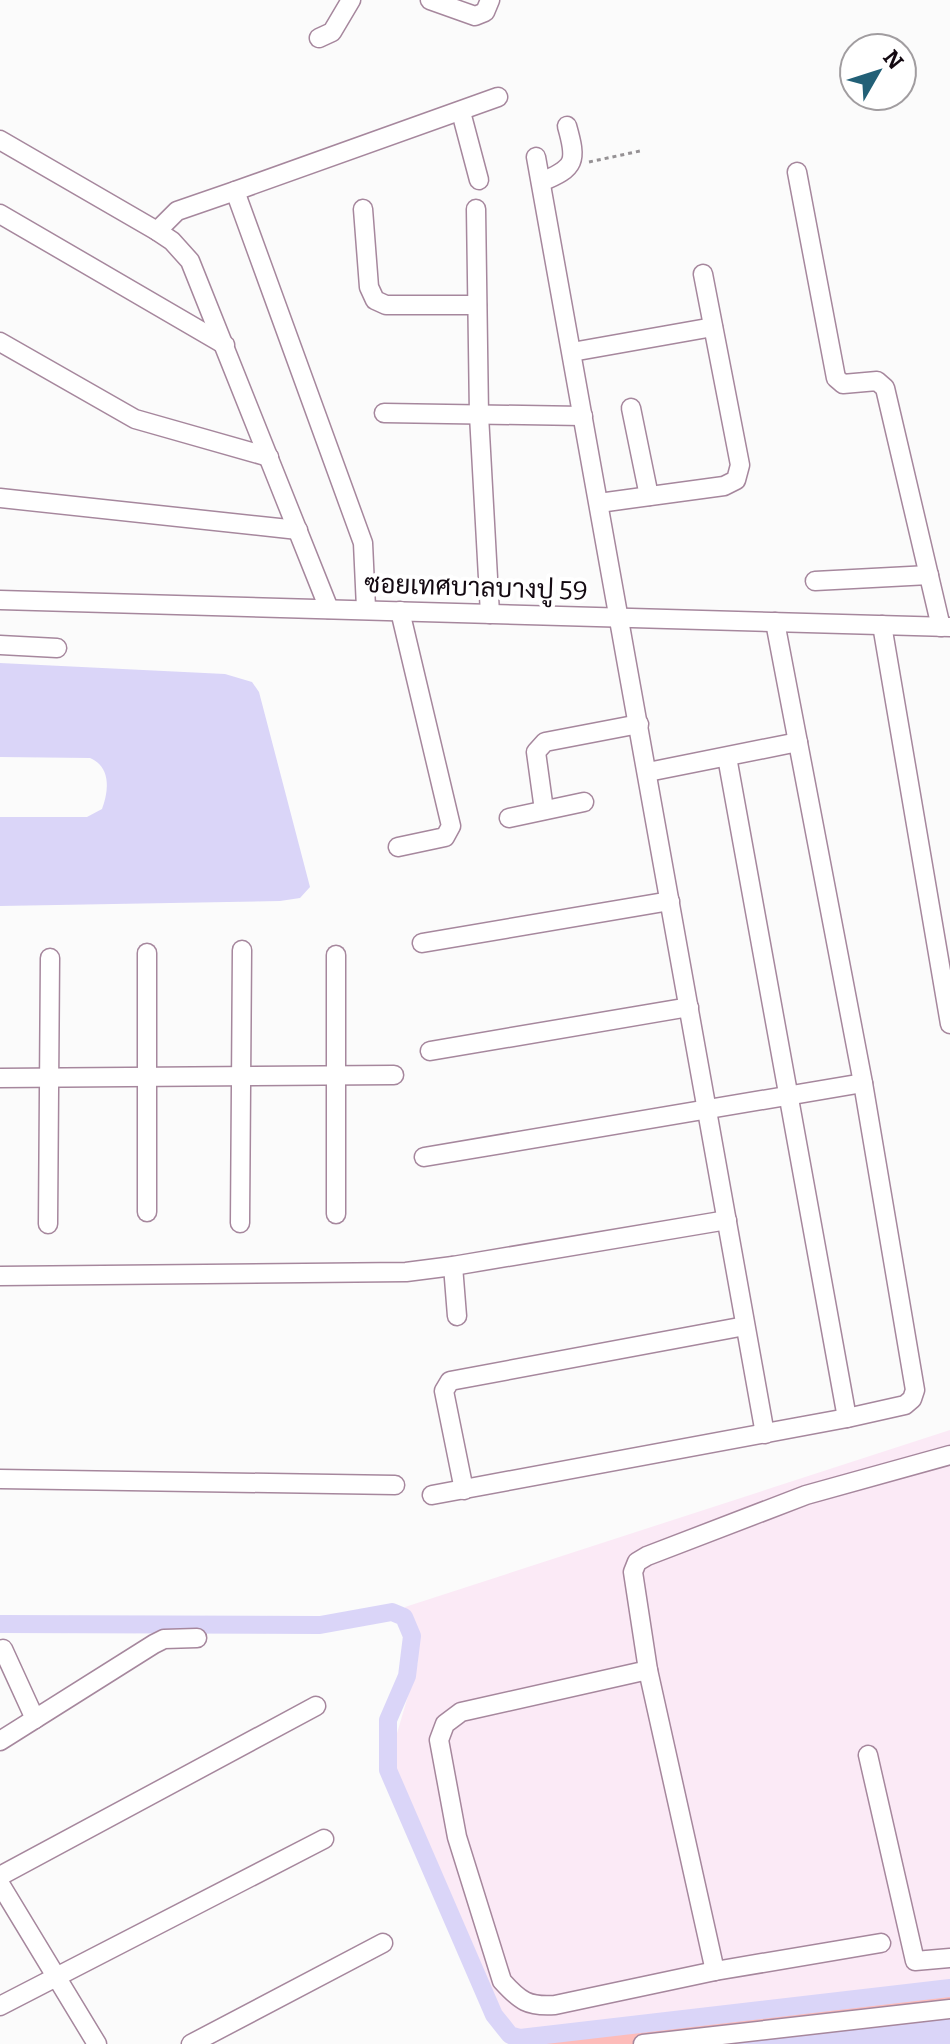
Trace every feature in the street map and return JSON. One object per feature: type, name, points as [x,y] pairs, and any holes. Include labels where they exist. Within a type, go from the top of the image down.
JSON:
[{"type":"street","points":[[319,38],[332,32],[351,0]]},
{"type":"street","points":[[430,0],[475,16],[485,12],[490,0]]},
{"type":"street","points":[[157,231],[177,211],[498,97]]},
{"type":"street","points":[[461,112],[479,180]]},
{"type":"street","points":[[541,182],[563,173],[570,166],[574,150],[567,126]]},
{"type":"street","points":[[0,140],[157,231],[172,241],[190,261],[329,609]]},
{"type":"street","points":[[536,157],[765,1434]]},
{"type":"street","points":[[797,172],[836,378],[843,384],[877,381],[885,388],[929,575],[946,627]]},
{"type":"street","points":[[235,191],[363,543],[366,608]]},
{"type":"street","points":[[363,209],[369,287],[375,300],[386,305],[477,305]]},
{"type":"street","points":[[476,209],[479,415],[490,614]]},
{"type":"street","points":[[0,214],[225,345]]},
{"type":"street","points":[[599,503],[731,485],[740,473],[703,274]]},
{"type":"street","points":[[572,352],[713,327]]},
{"type":"street","points":[[0,342],[135,419],[269,457]]},
{"type":"street","points":[[631,408],[649,496]]},
{"type":"street","points":[[384,413],[583,416]]},
{"type":"street","points":[[0,498],[298,530]]},
{"type":"street","points":[[815,581],[929,575]]},
{"type":"street","name":"ซอยเทศบาลบางปู 59","points":[[0,600],[366,608],[946,627]]},
{"type":"street","points":[[398,847],[445,837],[451,826],[400,611]]},
{"type":"street","points":[[432,1495],[847,1418],[905,1405],[912,1399],[915,1390],[863,1083],[775,622]]},
{"type":"street","points":[[882,625],[950,1024]]},
{"type":"street","points":[[0,645],[57,648]]},
{"type":"street","points":[[544,810],[536,752],[539,746],[545,742],[639,724]]},
{"type":"street","points":[[648,772],[798,742]]},
{"type":"street","points":[[727,757],[847,1418]]},
{"type":"street","points":[[509,818],[584,802]]},
{"type":"street","points":[[422,943],[670,901]]},
{"type":"street","points":[[240,1223],[242,950]]},
{"type":"street","points":[[147,953],[147,1212]]},
{"type":"street","points":[[336,955],[336,1214]]},
{"type":"street","points":[[48,1224],[50,958]]},
{"type":"street","points":[[430,1051],[689,1007]]},
{"type":"street","points":[[0,1078],[394,1075]]},
{"type":"street","points":[[424,1157],[863,1083]]},
{"type":"street","points":[[0,1276],[406,1272],[727,1220]]},
{"type":"street","points":[[453,1266],[457,1316]]},
{"type":"street","points":[[464,1490],[444,1391],[450,1381],[745,1326]]},
{"type":"street","points":[[715,1971],[648,1670],[633,1572],[637,1562],[806,1495],[950,1455]]},
{"type":"street","points":[[0,1479],[395,1485]]},
{"type":"street","points":[[0,1741],[154,1644],[164,1639],[197,1638]]},
{"type":"street","points":[[3,1649],[35,1719]]},
{"type":"street","points":[[648,1670],[461,1712],[445,1724],[439,1740],[457,1837],[502,1981],[517,1998],[536,2006],[555,2005],[715,1971],[881,1943]]},
{"type":"street","points":[[0,1876],[316,1706]]},
{"type":"street","points":[[868,1755],[915,1961],[950,1958]]},
{"type":"street","points":[[0,2006],[324,1839]]},
{"type":"street","points":[[0,1884],[97,2044]]},
{"type":"street","points":[[191,2044],[383,1943]]},
{"type":"street","points":[[643,2044],[950,2009]]},
{"type":"path","points":[[570,166],[640,151]]},
{"type":"shaded area","points":[[0,663],[225,674],[252,682],[259,692],[310,887],[300,898],[280,901],[0,906],[0,817],[87,817],[102,809],[107,787],[102,767],[90,758],[0,757]]},
{"type":"shaded area","points":[[950,1430],[950,1990],[510,2038],[397,1789],[395,1740],[418,1662],[405,1607]]},
{"type":"shaded area","points":[[950,1994],[950,2044],[515,2044]]},
{"type":"shaded area","points":[[950,2019],[950,2044],[726,2044]]},
{"type":"waterway","points":[[0,1624],[320,1625],[392,1612],[404,1617],[412,1636],[407,1676],[388,1720],[388,1770],[494,2015],[510,2035],[520,2038],[950,1988]]}]
